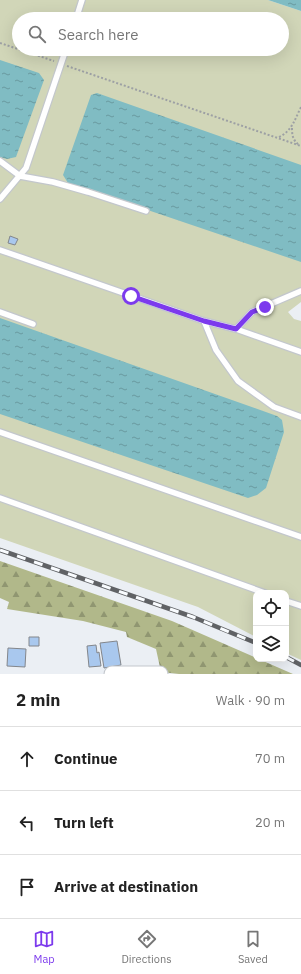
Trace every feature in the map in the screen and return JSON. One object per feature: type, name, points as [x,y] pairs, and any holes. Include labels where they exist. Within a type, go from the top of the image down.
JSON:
[{"type":"main road","points":[[112,674],[160,674]]},
{"type":"lane","points":[[78,12],[82,0]]},
{"type":"lane","points":[[0,199],[26,168],[64,56]]},
{"type":"lane","points":[[0,161],[20,176],[53,182],[146,211]]},
{"type":"lane","points":[[0,250],[204,321],[236,329],[301,352]]},
{"type":"lane","points":[[236,329],[252,312],[301,290]]},
{"type":"lane","points":[[0,312],[33,324]]},
{"type":"lane","points":[[204,321],[216,350],[238,382],[274,408],[301,417]]},
{"type":"lane","points":[[0,432],[301,537]]},
{"type":"lane","points":[[0,498],[257,590]]},
{"type":"lane","points":[[289,602],[301,606]]},
{"type":"path","points":[[0,43],[12,47]]},
{"type":"path","points":[[38,56],[301,146]]},
{"type":"path","points":[[278,138],[286,134],[292,127],[301,107]]},
{"type":"path","points":[[292,127],[292,135],[295,142],[301,146]]},
{"type":"green space","points":[[0,0],[268,0],[301,11],[301,302],[288,312],[294,319],[301,321],[301,660],[289,654],[289,590],[253,590],[253,635],[198,607],[0,538]]},
{"type":"green space","points":[[0,561],[172,621],[253,656],[253,662],[266,662],[293,674],[179,674],[161,672],[156,649],[127,637],[126,632],[83,621],[7,609],[9,602],[0,598]]},
{"type":"water","points":[[268,0],[301,0],[301,11]]},
{"type":"water","points":[[0,60],[39,73],[44,80],[16,157],[7,159],[0,157]]},
{"type":"water","points":[[97,93],[301,165],[301,262],[68,183],[63,175],[91,95]]},
{"type":"water","points":[[0,318],[277,416],[282,420],[284,432],[266,488],[257,495],[248,498],[0,414]]},
{"type":"building","points":[[10,236],[18,239],[15,245],[8,243]]},
{"type":"building","points":[[29,637],[39,637],[39,646],[29,646]]},
{"type":"building","points":[[117,641],[121,665],[104,668],[100,643]]},
{"type":"building","points":[[96,645],[97,653],[99,652],[101,666],[89,667],[87,646]]},
{"type":"building","points":[[8,648],[26,649],[25,667],[7,666]]},
{"type":"railway","points":[[0,550],[193,617],[253,642]]},
{"type":"railway","points":[[289,659],[301,665]]},
{"type":"route","points":[[131,296],[204,321],[236,329],[252,312],[265,307]]}]
